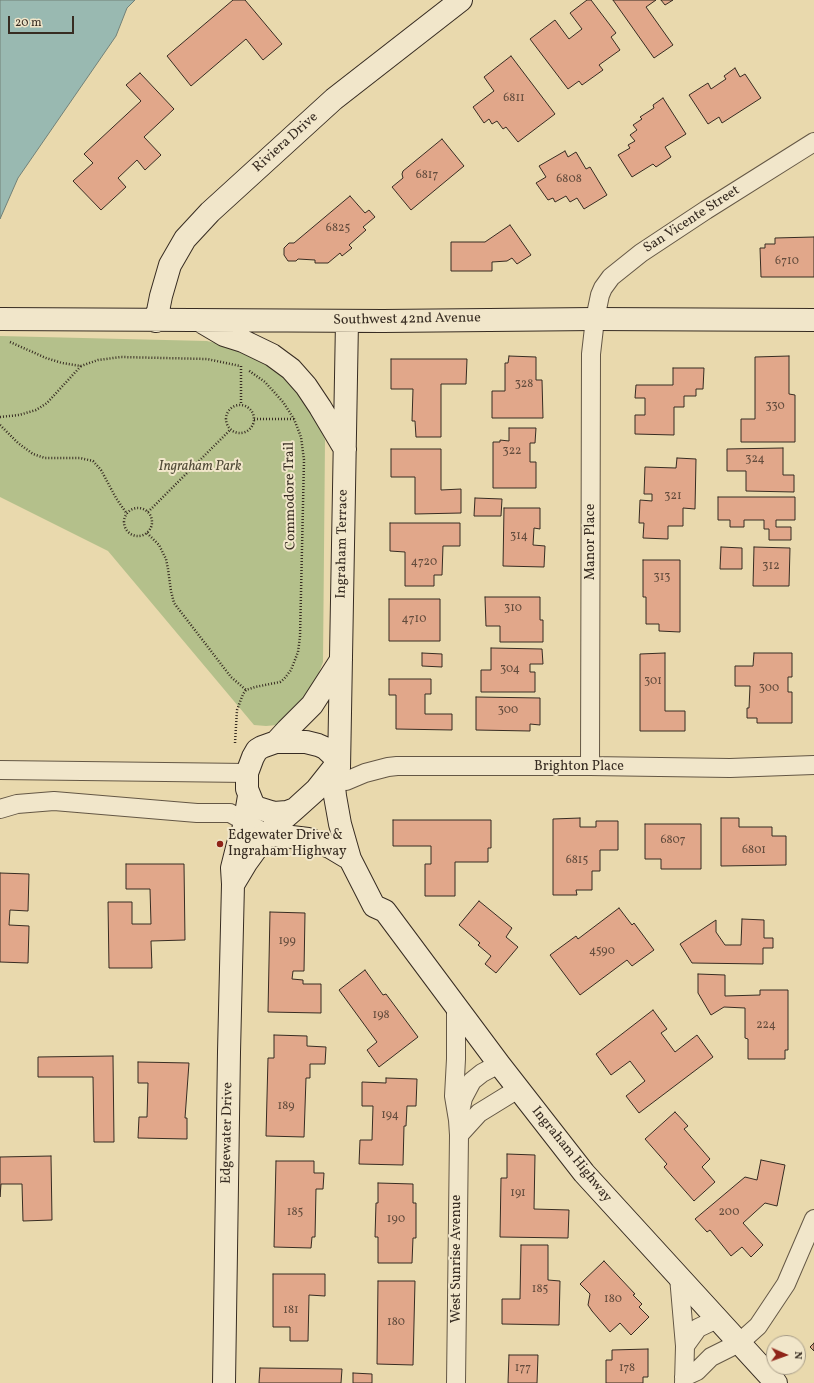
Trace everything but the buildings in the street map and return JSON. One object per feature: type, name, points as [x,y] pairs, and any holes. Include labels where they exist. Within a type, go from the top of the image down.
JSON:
[{"type":"main road","name":"Riviera Drive","points":[[156,321],[167,274],[172,262],[185,239],[210,212],[334,99],[461,0]]},
{"type":"main road","name":"Southwest 42nd Avenue","points":[[3,330],[199,320],[814,320]]},
{"type":"main road","points":[[199,320],[224,335],[243,341],[272,354],[291,369],[306,386],[320,406],[345,449]]},
{"type":"main road","name":"Ingraham Terrace","points":[[341,770],[341,660],[347,321]]},
{"type":"main road","points":[[276,742],[312,705],[341,660]]},
{"type":"main road","points":[[233,884],[267,834],[295,809],[316,790],[341,770],[325,748],[318,745],[294,741],[276,742],[262,747],[257,750],[249,765],[247,782],[249,796],[258,808],[265,811],[280,813],[295,809]]},
{"type":"main road","name":"Ingraham Highway","points":[[385,911],[386,900],[370,870],[358,842],[341,770],[333,777],[340,824],[350,859],[374,906],[385,911],[499,1064],[584,1173],[776,1383]]},
{"type":"main road","name":"Edgewater Drive","points":[[224,1383],[233,884],[232,868],[237,817],[249,796]]},
{"type":"main road","points":[[267,834],[308,839],[330,847],[350,859]]},
{"type":"street","name":"San Vicente Street","points":[[595,319],[603,288],[611,277],[628,262],[669,234],[814,142]]},
{"type":"street","name":"Manor Place","points":[[590,766],[591,354],[595,319]]},
{"type":"street","name":"Brighton Place","points":[[341,770],[365,772],[398,766],[736,768],[814,766]]},
{"type":"street","points":[[0,770],[247,773]]},
{"type":"street","points":[[0,809],[18,804],[54,801],[196,813],[237,817],[267,834]]},
{"type":"street","name":"West Sunrise Avenue","points":[[456,1006],[454,1096],[459,1128]]},
{"type":"street","name":"West Sunrise Avenue","points":[[456,1383],[459,1128],[463,1098],[472,1081],[482,1073],[499,1064]]},
{"type":"street","points":[[459,1128],[479,1113],[518,1089]]},
{"type":"street","points":[[684,1380],[697,1371],[711,1357],[739,1343],[758,1326],[781,1292],[795,1264],[814,1219]]},
{"type":"street","points":[[679,1277],[685,1346],[684,1380]]},
{"type":"street","points":[[685,1346],[698,1328],[717,1319]]},
{"type":"path","name":"Commodore Trail","points":[[3,330],[46,358],[62,363],[81,366],[98,360],[121,357],[207,358],[226,362],[241,366],[257,376],[284,402],[301,437],[304,460],[300,637],[298,652],[291,670],[284,679],[280,682],[246,690]]},
{"type":"path","points":[[0,417],[19,415],[36,410],[47,403],[81,366]]},
{"type":"path","points":[[241,366],[241,405]]},
{"type":"path","points":[[241,405],[247,407],[253,413],[254,419],[252,427],[245,433],[235,433],[230,430],[226,423],[227,414],[233,406],[241,405]]},
{"type":"path","points":[[254,419],[294,420]]},
{"type":"path","points":[[0,425],[18,443],[33,454],[45,458],[80,458],[93,461],[101,470],[116,498],[127,514]]},
{"type":"path","points":[[148,512],[230,430]]},
{"type":"path","points":[[139,508],[148,512],[152,520],[152,525],[148,533],[139,537],[130,534],[124,527],[124,518],[127,514],[130,510],[139,508]]},
{"type":"path","points":[[148,533],[159,545],[166,559],[170,591],[174,603],[231,677],[246,690],[239,702],[236,719]]},
{"type":"green space","name":"Ingraham Park","points":[[0,336],[207,341],[244,350],[290,378],[314,413],[325,440],[323,662],[307,696],[284,722],[277,725],[254,725],[108,551],[0,497]]},
{"type":"water","points":[[0,0],[135,0],[127,8],[116,36],[18,178],[0,219]]},
{"type":"place","name":"Edgewater Drive & Ingraham Highway","points":[[220,844]]}]
